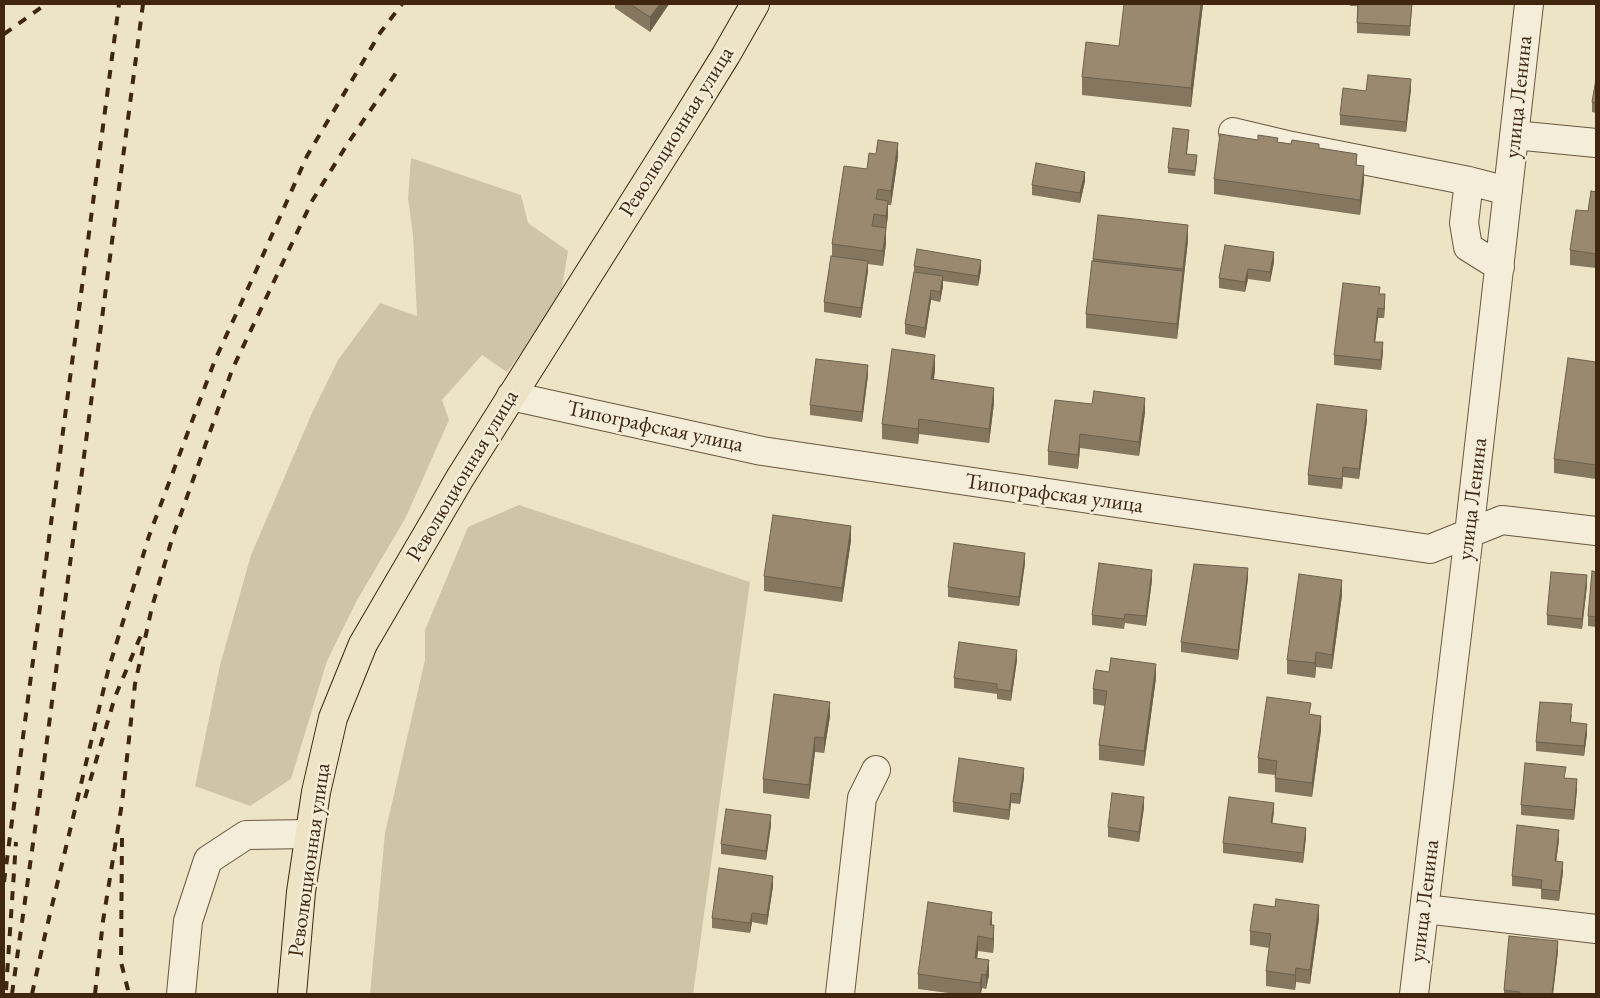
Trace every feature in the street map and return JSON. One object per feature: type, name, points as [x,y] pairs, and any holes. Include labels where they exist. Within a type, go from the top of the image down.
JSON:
[{"type":"main road","name":"Революционная улица","points":[[292,994],[301,892],[316,792],[333,718],[363,644],[460,478],[692,110],[755,4]]},
{"type":"street","name":"улица Ленина","points":[[1414,994],[1469,534],[1529,4]]},
{"type":"street","points":[[1233,132],[1292,146],[1469,181],[1508,191]]},
{"type":"street","points":[[1514,136],[1596,143]]},
{"type":"street","points":[[1469,181],[1464,223],[1468,247],[1500,267]]},
{"type":"street","name":"Типографская улица","points":[[511,396],[762,451],[1430,549],[1502,520],[1596,531]]},
{"type":"street","points":[[840,994],[862,798],[876,770]]},
{"type":"street","points":[[181,994],[188,921],[208,860],[246,835],[309,834]]},
{"type":"street","points":[[1425,909],[1596,929]]},
{"type":"shaded area","points":[[411,158],[521,195],[528,223],[568,251],[560,300],[507,372],[482,355],[442,400],[449,420],[406,517],[356,602],[327,661],[291,779],[250,806],[195,786],[220,665],[251,555],[312,413],[338,360],[380,303],[417,316],[413,235],[408,198]]},
{"type":"shaded area","points":[[519,505],[750,582],[693,994],[370,994],[385,833],[425,660],[425,630],[468,527]]},
{"type":"building","points":[[630,4],[660,4],[650,17]]},
{"type":"building","points":[[1124,4],[1201,4],[1191,88],[1082,77],[1086,42],[1119,46]]},
{"type":"building","points":[[1358,4],[1412,4],[1410,26],[1357,23]]},
{"type":"building","points":[[1368,75],[1411,79],[1406,122],[1340,115],[1343,88],[1366,91]]},
{"type":"building","points":[[1596,79],[1596,103],[1592,102]]},
{"type":"building","points":[[1173,128],[1189,130],[1186,154],[1197,155],[1195,171],[1168,168]]},
{"type":"building","points":[[1220,134],[1258,140],[1258,135],[1278,138],[1277,142],[1291,144],[1292,140],[1319,144],[1319,148],[1357,154],[1356,165],[1364,166],[1360,200],[1214,179]]},
{"type":"building","points":[[878,140],[898,143],[891,191],[878,189],[876,199],[888,201],[886,216],[874,214],[872,226],[886,228],[883,251],[832,244],[844,166],[867,169],[869,153],[876,154]]},
{"type":"building","points":[[1036,163],[1085,172],[1080,193],[1032,185]]},
{"type":"building","points":[[1591,191],[1596,192],[1596,254],[1570,250],[1576,210],[1588,211]]},
{"type":"building","points":[[1098,215],[1188,225],[1183,269],[1093,259]]},
{"type":"building","points":[[1225,245],[1274,252],[1270,272],[1248,269],[1245,282],[1219,278]]},
{"type":"building","points":[[917,249],[981,260],[978,276],[914,266]]},
{"type":"building","points":[[831,256],[868,261],[861,308],[824,302]]},
{"type":"building","points":[[1092,261],[1183,271],[1177,324],[1086,314]]},
{"type":"building","points":[[914,272],[943,276],[940,292],[931,290],[925,328],[905,324]]},
{"type":"building","points":[[1343,283],[1380,287],[1379,294],[1385,294],[1384,309],[1378,308],[1374,342],[1383,342],[1381,360],[1334,355]]},
{"type":"building","points":[[892,349],[935,355],[931,379],[994,388],[989,429],[919,419],[918,429],[882,424]]},
{"type":"building","points":[[1568,358],[1596,362],[1596,465],[1554,459]]},
{"type":"building","points":[[816,359],[868,365],[862,412],[810,405]]},
{"type":"building","points":[[1094,391],[1145,398],[1139,442],[1080,434],[1078,455],[1048,451],[1055,400],[1092,404]]},
{"type":"building","points":[[1317,404],[1367,410],[1359,469],[1343,467],[1342,479],[1308,475]]},
{"type":"building","points":[[773,515],[851,526],[842,588],[764,576]]},
{"type":"building","points":[[954,543],[1025,553],[1019,597],[948,587]]},
{"type":"building","points":[[1099,563],[1152,570],[1146,616],[1125,614],[1124,619],[1092,615]]},
{"type":"building","points":[[1194,564],[1248,568],[1238,650],[1181,642]]},
{"type":"building","points":[[1592,571],[1596,572],[1596,617],[1588,616]]},
{"type":"building","points":[[1551,572],[1587,575],[1582,619],[1547,615]]},
{"type":"building","points":[[1299,574],[1342,580],[1332,655],[1316,652],[1315,663],[1287,660]]},
{"type":"building","points":[[959,642],[1017,650],[1011,691],[997,689],[997,684],[954,678]]},
{"type":"building","points":[[1111,658],[1156,664],[1144,751],[1099,745],[1107,691],[1093,689],[1096,670],[1109,672]]},
{"type":"building","points":[[774,694],[830,702],[824,738],[815,737],[809,785],[763,779]]},
{"type":"building","points":[[1267,697],[1311,703],[1309,714],[1321,716],[1312,783],[1275,778],[1277,761],[1258,758]]},
{"type":"building","points":[[1540,702],[1572,704],[1570,722],[1587,724],[1584,746],[1536,742]]},
{"type":"building","points":[[959,758],[1024,768],[1020,794],[1011,793],[1009,810],[953,802]]},
{"type":"building","points":[[1525,763],[1566,767],[1564,778],[1577,779],[1574,810],[1521,805]]},
{"type":"building","points":[[1112,793],[1144,797],[1139,832],[1108,827]]},
{"type":"building","points":[[1229,797],[1274,803],[1271,823],[1306,828],[1303,853],[1223,843]]},
{"type":"building","points":[[726,809],[771,815],[766,851],[721,844]]},
{"type":"building","points":[[1517,825],[1559,830],[1555,861],[1563,862],[1559,891],[1541,889],[1542,880],[1512,876]]},
{"type":"building","points":[[719,868],[773,876],[767,915],[752,913],[750,923],[712,918]]},
{"type":"building","points":[[1276,899],[1319,905],[1310,970],[1296,968],[1295,975],[1266,971],[1271,934],[1250,931],[1254,904],[1275,907]]},
{"type":"building","points":[[928,902],[992,912],[990,925],[994,925],[993,939],[978,936],[975,958],[989,960],[986,975],[982,974],[980,983],[918,974]]},
{"type":"building","points":[[1509,936],[1558,941],[1552,994],[1520,994],[1520,992],[1504,990]]},
{"type":"railway","points":[[4,34],[46,4]]},
{"type":"railway","points":[[4,882],[119,4]]},
{"type":"railway","points":[[12,994],[143,4]]},
{"type":"railway","points":[[32,994],[108,671],[149,536],[215,360],[307,156],[380,33],[402,4]]},
{"type":"railway","points":[[95,994],[103,921],[122,803],[135,684],[152,607],[172,539],[232,370],[312,201],[348,143],[398,70]]},
{"type":"railway","points":[[85,798],[115,697],[141,635]]},
{"type":"railway","points":[[122,838],[121,962],[129,994]]},
{"type":"railway","points":[[6,990],[16,842]]}]
